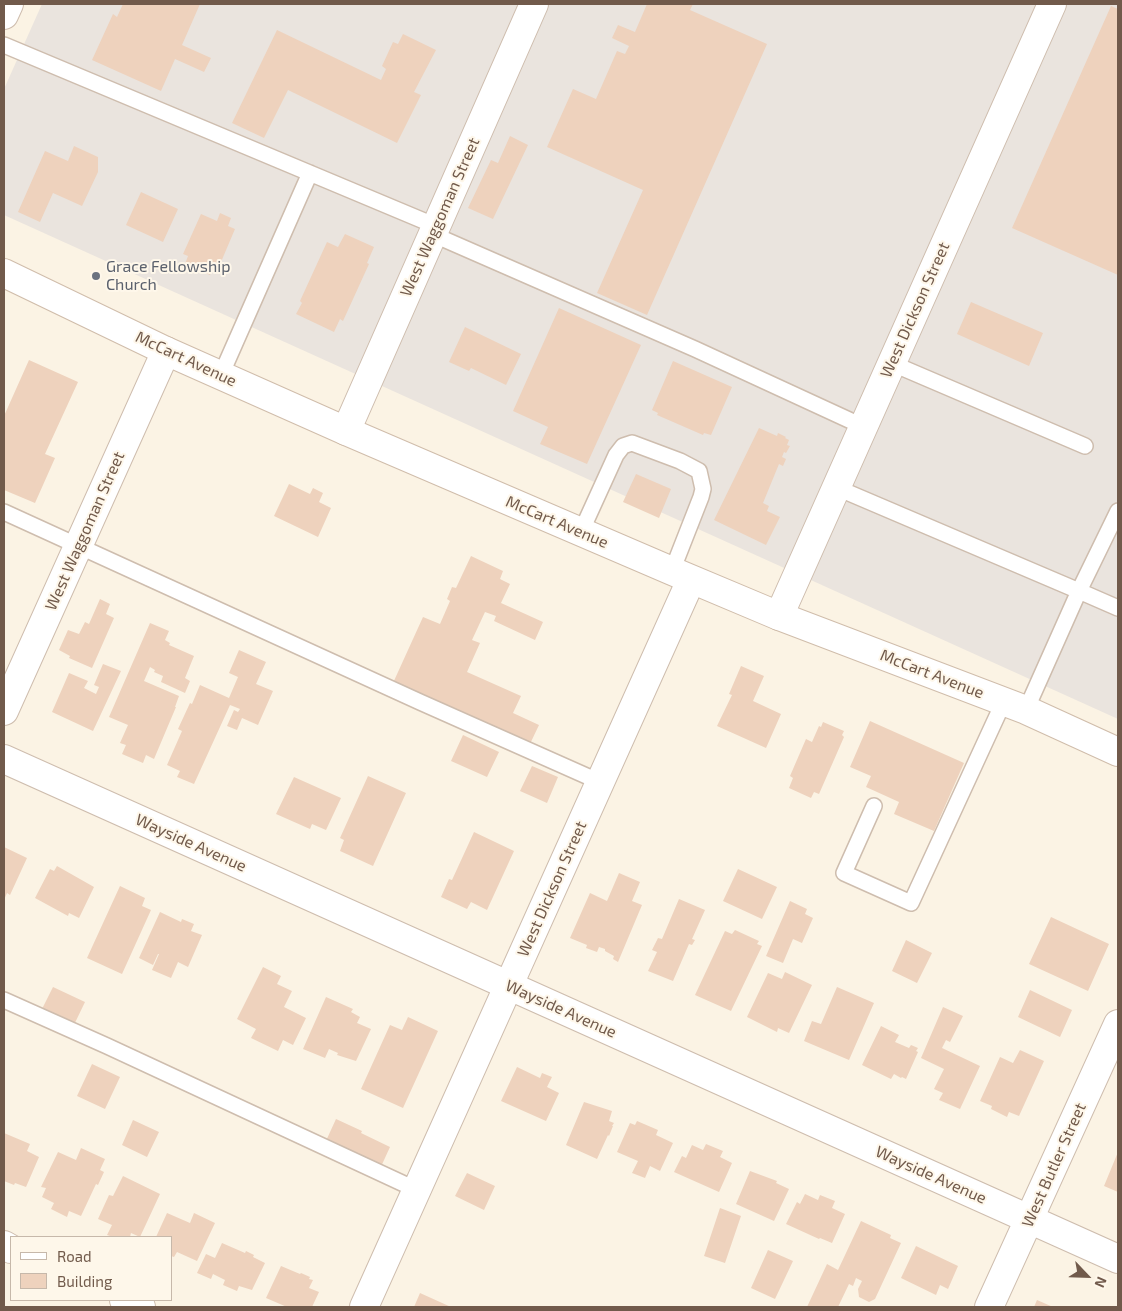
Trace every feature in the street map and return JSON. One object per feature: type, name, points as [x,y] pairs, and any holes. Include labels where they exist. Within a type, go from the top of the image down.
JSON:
[{"type":"street","points":[[4,15],[9,4]]},
{"type":"street","name":"West Waggoman Street","points":[[346,431],[534,4]]},
{"type":"street","name":"West Dickson Street","points":[[779,616],[862,426],[1052,4]]},
{"type":"street","name":"McCart Avenue","points":[[4,273],[166,351],[682,576],[779,616],[1015,705],[1118,752]]},
{"type":"street","name":"West Waggoman Street","points":[[4,711],[166,351]]},
{"type":"street","name":"West Dickson Street","points":[[364,1307],[600,782],[682,576]]},
{"type":"street","name":"Wayside Avenue","points":[[4,759],[1118,1259]]},
{"type":"street","name":"West Butler Street","points":[[989,1307],[1118,1024]]},
{"type":"street","points":[[126,1301],[141,1307]]},
{"type":"lane","points":[[4,45],[310,173],[862,426]]},
{"type":"lane","points":[[221,375],[310,173]]},
{"type":"lane","points":[[891,363],[1085,446]]},
{"type":"lane","points":[[580,532],[616,455],[623,446],[632,443],[680,461],[699,471],[702,489],[682,576]]},
{"type":"lane","points":[[836,487],[1118,608]]},
{"type":"lane","points":[[874,806],[844,873],[911,903],[1015,705],[1079,591],[1118,511]]},
{"type":"lane","points":[[4,512],[437,710],[600,782]]},
{"type":"lane","points":[[4,1000],[417,1190]]},
{"type":"shaded area","points":[[42,4],[1118,4],[1118,719],[4,215],[4,89]]},
{"type":"building","points":[[123,4],[200,4],[182,45],[211,58],[204,72],[175,59],[161,91],[92,60],[113,14],[117,17]]},
{"type":"building","points":[[647,4],[693,4],[690,10],[767,44],[647,315],[597,293],[643,190],[547,147],[573,89],[596,99],[617,51],[625,54],[629,46],[612,38],[618,25],[635,32]]},
{"type":"building","points":[[1111,6],[1118,9],[1118,275],[1012,228]]},
{"type":"building","points":[[277,30],[381,80],[386,69],[382,66],[393,42],[398,44],[403,34],[436,50],[414,92],[421,95],[397,143],[288,90],[264,138],[232,123]]},
{"type":"building","points":[[510,136],[528,145],[493,219],[468,208],[491,160],[498,163]]},
{"type":"building","points":[[74,146],[98,157],[98,172],[82,206],[53,193],[40,222],[18,212],[45,151],[68,161]]},
{"type":"building","points":[[141,192],[178,209],[163,242],[126,225]]},
{"type":"building","points":[[220,213],[231,218],[228,226],[235,229],[218,269],[213,267],[210,275],[185,264],[188,256],[183,254],[201,214],[217,221]]},
{"type":"building","points":[[345,234],[374,247],[367,263],[369,264],[343,321],[340,319],[334,332],[296,314],[327,242],[338,247]]},
{"type":"building","points":[[971,302],[1043,333],[1029,366],[957,334]]},
{"type":"building","points":[[559,308],[641,345],[587,464],[540,444],[548,427],[513,411]]},
{"type":"building","points":[[465,327],[521,354],[506,385],[471,368],[469,371],[449,362]]},
{"type":"building","points":[[29,360],[78,382],[45,454],[55,458],[35,503],[4,490],[4,416]]},
{"type":"building","points":[[673,361],[732,387],[711,435],[704,433],[703,435],[657,415],[658,413],[652,410]]},
{"type":"building","points":[[759,428],[777,436],[778,433],[786,437],[789,440],[787,445],[790,446],[786,453],[784,452],[782,457],[786,459],[783,466],[779,464],[763,503],[769,506],[767,511],[780,517],[766,545],[714,520]]},
{"type":"building","points":[[636,474],[671,489],[659,518],[623,502]]},
{"type":"building","points":[[289,484],[310,494],[313,488],[323,493],[319,502],[331,508],[318,537],[274,516]]},
{"type":"building","points":[[471,556],[503,571],[500,579],[510,584],[501,603],[543,622],[535,640],[494,621],[496,616],[485,612],[472,640],[480,643],[467,672],[521,696],[513,713],[539,725],[529,746],[393,683],[423,617],[440,624],[450,601],[447,599],[452,587],[456,588]]},
{"type":"building","points":[[100,599],[110,604],[106,614],[114,618],[92,668],[69,658],[70,656],[59,650],[68,630],[79,634],[85,622],[89,624]]},
{"type":"building","points":[[150,623],[169,631],[165,640],[170,643],[169,645],[194,656],[185,678],[190,681],[185,693],[161,682],[163,676],[154,672],[155,670],[150,667],[144,681],[179,696],[154,759],[146,755],[143,763],[122,754],[126,745],[120,743],[128,725],[109,717]]},
{"type":"building","points":[[239,650],[266,662],[256,684],[273,691],[258,725],[242,718],[237,730],[227,726],[234,710],[238,712],[240,709],[230,705],[194,784],[177,777],[180,771],[167,765],[182,731],[178,729],[200,685],[229,698],[238,677],[229,673]]},
{"type":"building","points":[[103,664],[121,671],[93,731],[52,712],[69,673],[88,681],[84,688],[96,694],[99,687],[94,685]]},
{"type":"building","points":[[741,666],[764,676],[753,701],[781,714],[766,748],[717,726],[732,695],[729,694]]},
{"type":"building","points":[[870,721],[964,763],[934,831],[894,814],[899,802],[866,787],[871,776],[850,767]]},
{"type":"building","points":[[823,722],[844,731],[842,735],[844,737],[819,794],[814,792],[811,798],[789,788],[793,778],[790,776],[806,739],[812,742],[819,726],[821,727]]},
{"type":"building","points":[[463,735],[499,752],[487,777],[451,761]]},
{"type":"building","points":[[532,766],[558,777],[547,803],[520,791]]},
{"type":"building","points":[[368,776],[406,793],[373,866],[340,851],[344,840],[340,838]]},
{"type":"building","points":[[294,777],[341,798],[326,830],[312,824],[310,829],[276,814]]},
{"type":"building","points":[[474,832],[514,851],[487,910],[471,902],[467,909],[441,897],[449,879],[452,880]]},
{"type":"building","points":[[4,847],[27,858],[10,895],[7,893],[4,900]]},
{"type":"building","points":[[57,866],[94,887],[79,918],[69,913],[68,916],[35,898],[50,869],[54,871]]},
{"type":"building","points":[[738,869],[777,887],[762,919],[723,901]]},
{"type":"building","points":[[619,873],[640,882],[632,901],[642,905],[618,962],[605,949],[599,947],[597,952],[586,948],[587,945],[570,938],[590,893],[607,901]]},
{"type":"building","points":[[120,886],[145,898],[142,906],[151,910],[122,974],[87,958]]},
{"type":"building","points":[[679,899],[705,910],[692,939],[695,940],[692,945],[689,944],[673,981],[648,971],[657,952],[652,950],[658,938],[662,939]]},
{"type":"building","points":[[790,901],[807,909],[805,914],[813,918],[802,943],[793,939],[783,963],[766,956]]},
{"type":"building","points":[[160,912],[181,922],[182,919],[194,924],[191,931],[202,935],[188,967],[178,962],[171,978],[152,970],[159,954],[153,965],[139,958]]},
{"type":"building","points":[[1051,917],[1109,944],[1088,991],[1029,964]]},
{"type":"building","points":[[735,930],[759,941],[757,944],[762,946],[731,1011],[695,995],[725,931],[732,934]]},
{"type":"building","points":[[906,940],[932,953],[917,983],[892,971]]},
{"type":"building","points":[[263,967],[281,976],[277,984],[292,991],[284,1007],[306,1018],[293,1045],[283,1040],[278,1051],[251,1038],[256,1029],[237,1019]]},
{"type":"building","points":[[785,972],[812,985],[789,1033],[778,1028],[777,1032],[747,1017],[768,973],[782,979]]},
{"type":"building","points":[[53,987],[85,1002],[72,1029],[40,1013]]},
{"type":"building","points":[[837,987],[874,1003],[849,1060],[804,1041],[812,1021],[821,1024]]},
{"type":"building","points":[[1030,990],[1072,1010],[1060,1037],[1018,1017]]},
{"type":"building","points":[[326,997],[353,1009],[351,1012],[360,1017],[357,1023],[371,1029],[356,1061],[337,1055],[338,1053],[329,1049],[325,1058],[303,1049]]},
{"type":"building","points":[[943,1007],[963,1016],[950,1042],[946,1040],[942,1048],[980,1066],[960,1109],[939,1100],[943,1093],[934,1089],[944,1069],[921,1058]]},
{"type":"building","points":[[408,1017],[438,1031],[403,1108],[361,1089],[390,1025],[402,1030]]},
{"type":"building","points":[[881,1026],[899,1035],[895,1042],[909,1048],[911,1045],[918,1048],[906,1079],[894,1074],[891,1079],[862,1065]]},
{"type":"building","points":[[1020,1050],[1044,1061],[1019,1116],[1009,1112],[1007,1117],[991,1109],[992,1106],[980,1101],[1000,1057],[1013,1063]]},
{"type":"building","points":[[92,1064],[120,1077],[105,1109],[77,1096]]},
{"type":"building","points":[[517,1067],[540,1078],[542,1073],[552,1077],[547,1087],[559,1093],[546,1121],[501,1101]]},
{"type":"building","points":[[584,1102],[612,1111],[609,1121],[614,1123],[597,1159],[566,1145]]},
{"type":"building","points":[[336,1119],[390,1147],[379,1171],[325,1143]]},
{"type":"building","points":[[133,1120],[159,1132],[147,1157],[122,1145]]},
{"type":"building","points":[[637,1121],[658,1130],[656,1135],[673,1143],[660,1171],[650,1166],[645,1178],[632,1173],[638,1161],[617,1152],[630,1123],[635,1125]]},
{"type":"building","points":[[4,1133],[30,1144],[27,1151],[39,1157],[26,1187],[4,1181]]},
{"type":"building","points":[[706,1144],[723,1151],[720,1157],[732,1163],[719,1192],[674,1172],[682,1156],[686,1158],[692,1145],[703,1150]]},
{"type":"building","points":[[81,1148],[105,1159],[100,1170],[104,1172],[98,1185],[96,1184],[81,1216],[69,1211],[67,1217],[51,1209],[54,1203],[42,1197],[46,1188],[41,1187],[58,1152],[76,1160]]},
{"type":"building","points":[[1118,1152],[1118,1192],[1104,1186]]},
{"type":"building","points":[[750,1171],[777,1181],[776,1183],[789,1189],[774,1221],[736,1204]]},
{"type":"building","points":[[467,1173],[495,1186],[484,1210],[455,1196]]},
{"type":"building","points":[[123,1176],[160,1194],[140,1236],[131,1233],[130,1236],[107,1235],[112,1225],[98,1219],[109,1195],[113,1196]]},
{"type":"building","points":[[805,1194],[818,1200],[820,1195],[835,1201],[832,1208],[845,1214],[832,1243],[786,1224],[797,1202],[800,1204]]},
{"type":"building","points":[[720,1208],[741,1216],[725,1263],[704,1256]]},
{"type":"building","points":[[167,1213],[190,1223],[194,1213],[215,1223],[197,1261],[177,1252],[174,1257],[172,1256],[172,1236],[156,1236]]},
{"type":"building","points":[[861,1221],[891,1235],[890,1238],[901,1243],[875,1299],[869,1302],[859,1297],[858,1289],[862,1281],[856,1278],[853,1286],[849,1284],[838,1307],[807,1307],[827,1264],[838,1270]]},
{"type":"building","points":[[222,1243],[245,1253],[246,1251],[265,1263],[252,1290],[239,1286],[237,1291],[223,1285],[225,1280],[213,1274],[211,1279],[197,1273],[206,1254],[215,1258]]},
{"type":"building","points":[[916,1246],[958,1266],[948,1289],[940,1285],[936,1295],[901,1278]]},
{"type":"building","points":[[768,1250],[793,1261],[775,1299],[751,1288]]},
{"type":"building","points":[[281,1266],[301,1273],[313,1280],[309,1288],[319,1292],[312,1307],[287,1307],[266,1298]]},
{"type":"building","points":[[420,1293],[451,1307],[414,1307]]},
{"type":"building","points":[[1037,1300],[1053,1307],[1034,1307]]},
{"type":"place","name":"Grace Fellowship Church","points":[[96,276]]}]
